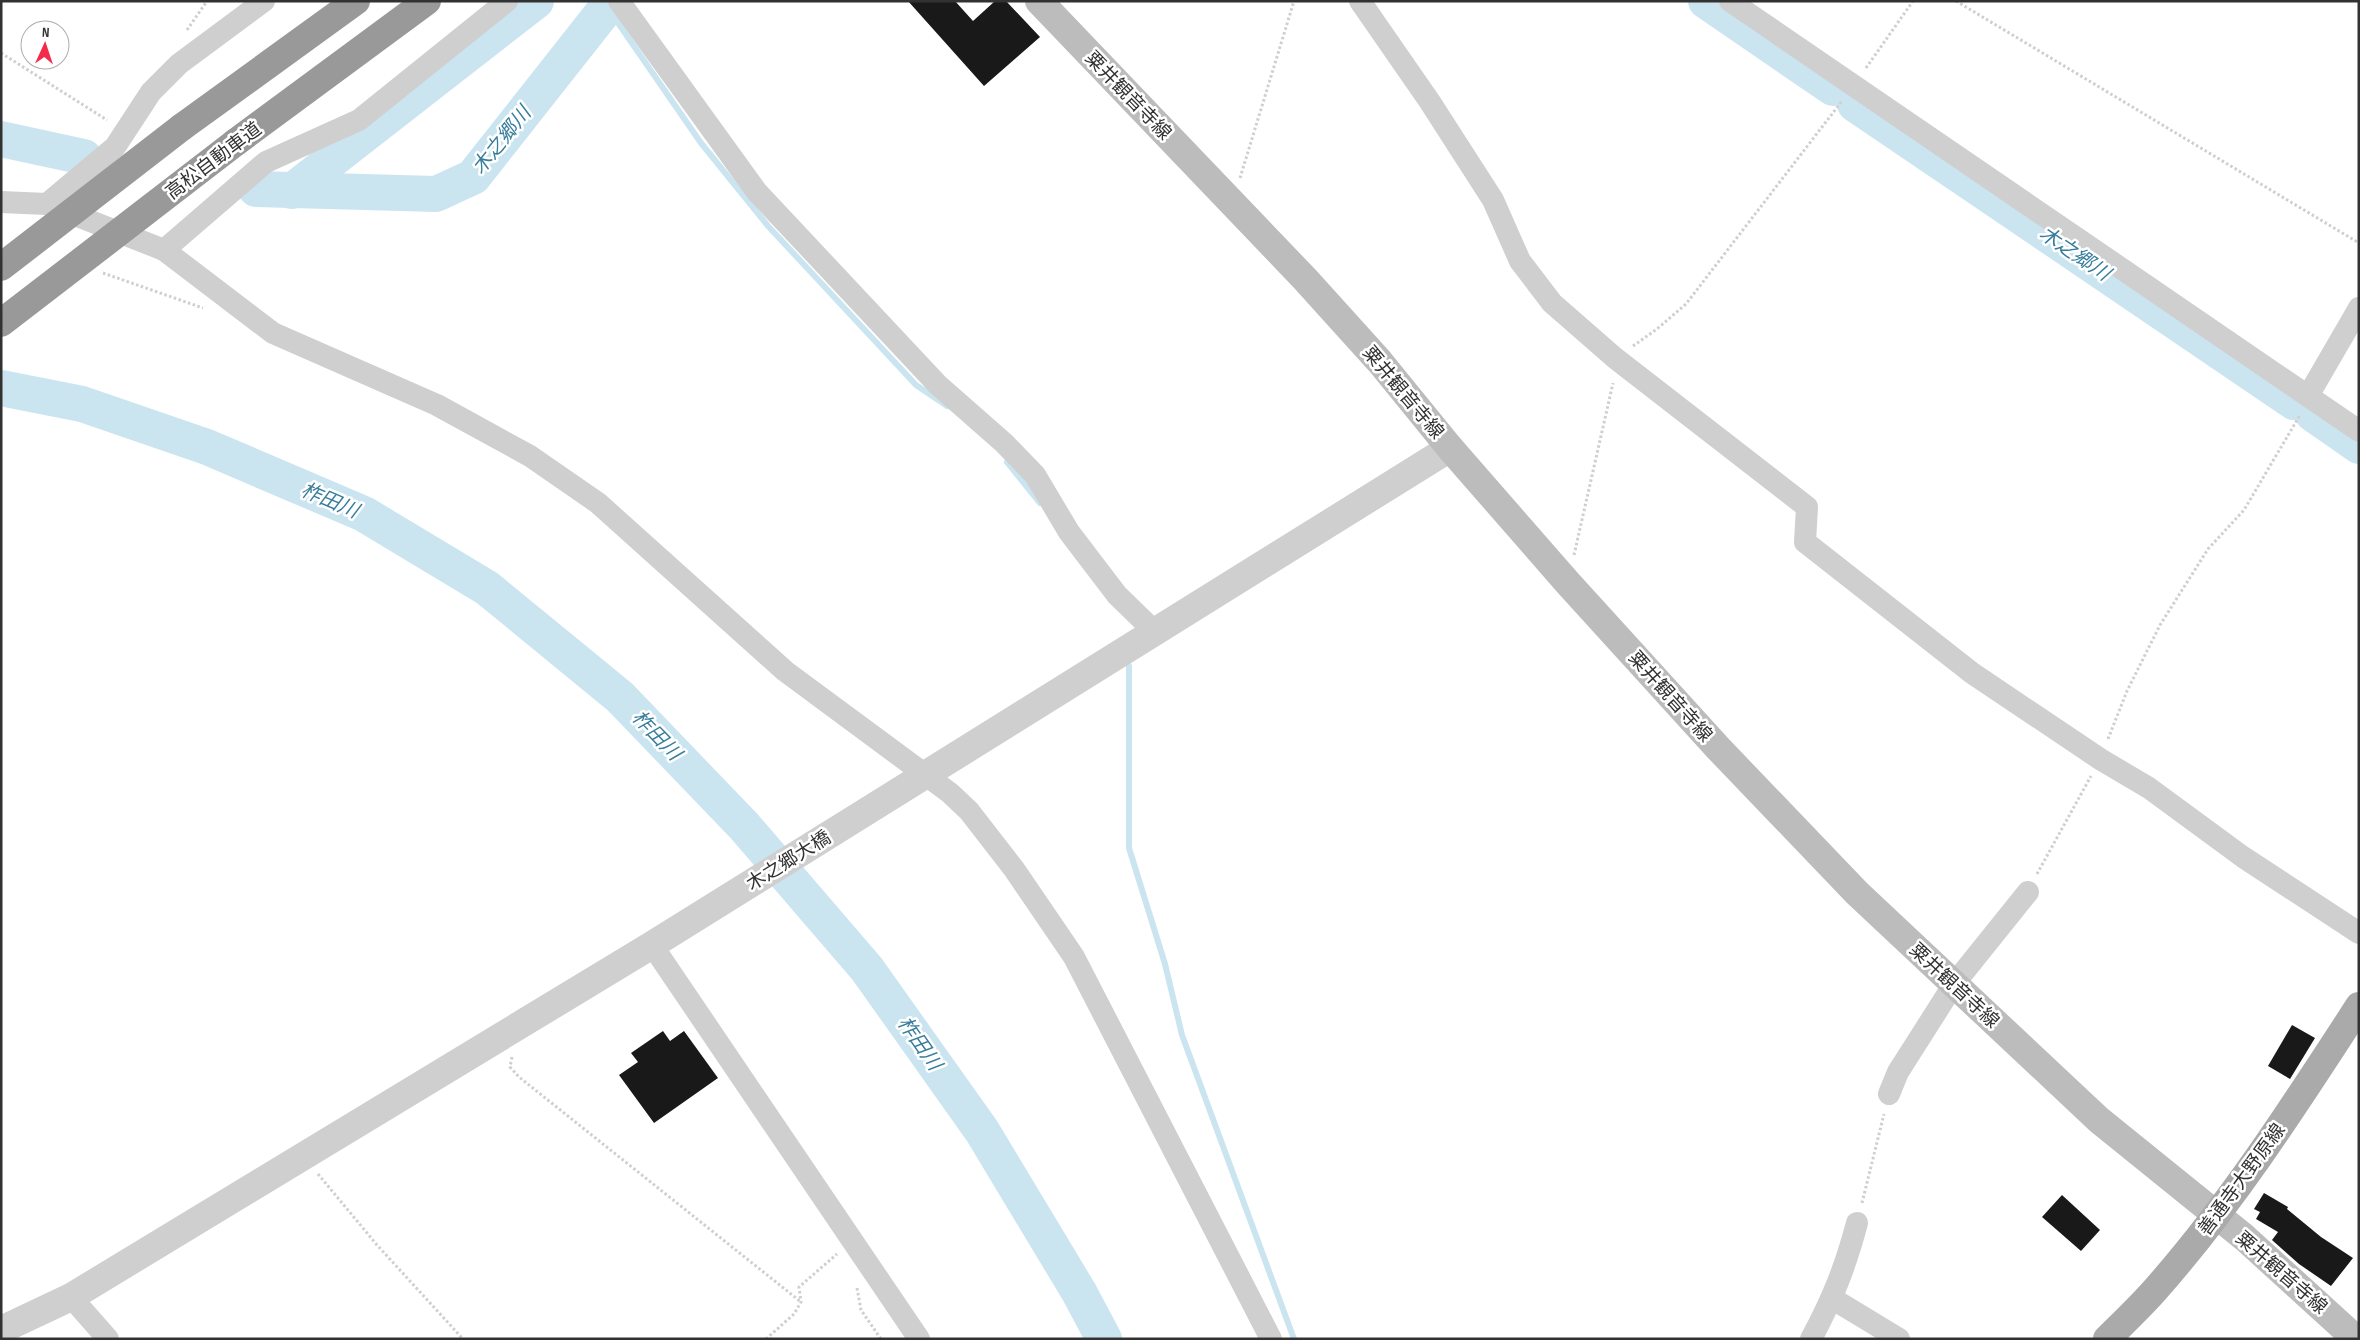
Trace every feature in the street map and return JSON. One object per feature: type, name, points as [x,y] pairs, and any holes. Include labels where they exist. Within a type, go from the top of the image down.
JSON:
[{"type":"highway","points":[[1,267],[182,127],[356,1]]},
{"type":"highway","name":"高松自動車道","points":[[1,322],[236,142],[428,1]]},
{"type":"main road","name":"粟井観音寺線","points":[[1039,1],[1232,202],[1380,362],[1450,448],[1567,582],[1766,799],[1857,893],[2099,1120],[2216,1215],[2324,1308],[2356,1339]]},
{"type":"main road","name":"善通寺大野原線","points":[[2107,1339],[2154,1292],[2216,1215],[2302,1094],[2359,1006]]},
{"type":"street","points":[[47,204],[115,147],[151,92],[179,64],[264,1]]},
{"type":"street","points":[[164,250],[266,162],[359,120],[507,1]]},
{"type":"street","points":[[619,1],[757,192],[938,385],[1004,443],[1035,475],[1069,532],[1111,587],[1155,632]]},
{"type":"street","points":[[1360,1],[1430,102],[1493,200],[1520,261],[1552,302],[1615,358],[1807,507],[1805,542],[1972,673],[2100,759],[2149,788],[2244,856],[2359,933]]},
{"type":"street","points":[[1730,1],[2359,431]]},
{"type":"street","points":[[1,202],[47,204],[164,250],[273,333],[437,405],[530,456],[598,503],[785,671],[950,794],[969,811],[1014,870],[1074,957],[1271,1339]]},
{"type":"street","points":[[2308,396],[2359,308]]},
{"type":"street","name":"木之郷大橋","points":[[1,1330],[71,1297],[652,945],[1450,448]]},
{"type":"street","points":[[1889,1094],[1898,1072],[1954,984],[2028,892]]},
{"type":"street","points":[[652,945],[919,1339]]},
{"type":"street","points":[[1811,1339],[1833,1299],[1847,1262],[1856,1223]]},
{"type":"street","points":[[71,1297],[108,1339]]},
{"type":"street","points":[[1833,1299],[1899,1339]]},
{"type":"path","points":[[1232,202],[1294,1]]},
{"type":"path","points":[[1567,582],[1602,438],[1614,379],[1615,358],[1657,329],[1686,304],[1853,86],[1913,1]]},
{"type":"path","points":[[1956,1],[2359,243]]},
{"type":"path","points":[[1,53],[125,131]]},
{"type":"path","points":[[95,270],[207,310]]},
{"type":"path","points":[[2028,892],[2100,759],[2127,691],[2160,625],[2208,549],[2244,510],[2300,416],[2308,396]]},
{"type":"path","points":[[513,1050],[510,1067],[519,1077],[801,1302]]},
{"type":"path","points":[[1856,1223],[1889,1094]]},
{"type":"path","points":[[304,1156],[377,1245],[463,1339]]},
{"type":"path","points":[[766,1339],[794,1314],[801,1302],[799,1287],[840,1251],[844,1258]]},
{"type":"path","points":[[856,1284],[861,1310],[881,1339]]},
{"type":"building","points":[[908,1],[955,1],[973,21],[995,1],[1006,1],[1040,37],[984,86]]},
{"type":"building","points":[[2292,1025],[2315,1038],[2290,1079],[2268,1066]]},
{"type":"building","points":[[663,1031],[670,1041],[684,1031],[718,1078],[654,1123],[619,1075],[638,1062],[631,1053]]},
{"type":"building","points":[[2264,1193],[2288,1207],[2287,1209],[2321,1237],[2353,1258],[2331,1286],[2299,1264],[2272,1240],[2278,1232],[2256,1219],[2260,1212],[2254,1209]]},
{"type":"building","points":[[2062,1195],[2100,1230],[2081,1251],[2042,1217]]},
{"type":"waterway","name":"木之郷川","points":[[292,191],[536,1]]},
{"type":"waterway","name":"木之郷川","points":[[1706,1],[1833,88]]},
{"type":"waterway","points":[[607,7],[701,143],[768,226],[916,385],[947,406]]},
{"type":"waterway","name":"木之郷川","points":[[256,189],[436,194],[473,177],[607,7]]},
{"type":"waterway","name":"木之郷川","points":[[1855,104],[2294,402]]},
{"type":"waterway","name":"木之郷川","points":[[1,139],[84,157]]},
{"type":"waterway","name":"柞田川","points":[[1,388],[82,404],[207,447],[364,514],[487,588],[620,697],[744,826],[867,969],[982,1131],[1079,1292],[1104,1339]]},
{"type":"waterway","name":"木之郷川","points":[[2313,414],[2359,446]]},
{"type":"waterway","points":[[1007,462],[1040,503]]},
{"type":"waterway","points":[[1129,666],[1129,848],[1165,964],[1182,1035],[1294,1339]]}]
